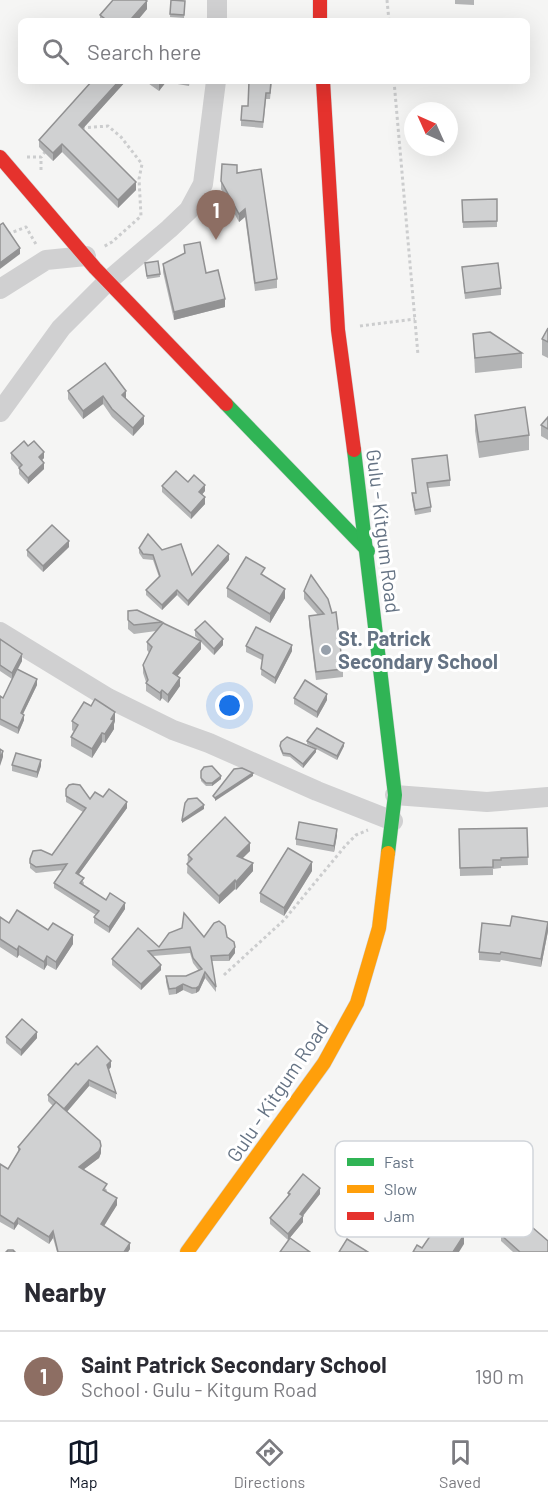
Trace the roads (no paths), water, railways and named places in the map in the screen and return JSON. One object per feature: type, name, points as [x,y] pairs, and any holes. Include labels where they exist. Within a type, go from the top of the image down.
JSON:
[{"type":"main road","points":[[320,0],[320,18]]},
{"type":"main road","name":"Gulu - Kitgum Road","points":[[187,1252],[324,1063],[357,1003],[379,928],[393,821],[395,795],[368,551],[338,330],[323,84]]},
{"type":"main road","points":[[0,157],[108,281],[368,551]]},
{"type":"street","points":[[217,0],[217,18]]},
{"type":"street","points":[[0,412],[61,328],[108,281],[189,210],[203,184],[216,84]]},
{"type":"street","points":[[0,289],[46,260],[86,256]]},
{"type":"street","points":[[0,632],[108,698],[173,730],[393,821]]},
{"type":"street","points":[[395,795],[487,802],[548,797]]},
{"type":"place","name":"Saint Patrick Secondary School","points":[[216,240]]},
{"type":"place","name":"St. Patrick Secondary School","points":[[326,650]]}]
